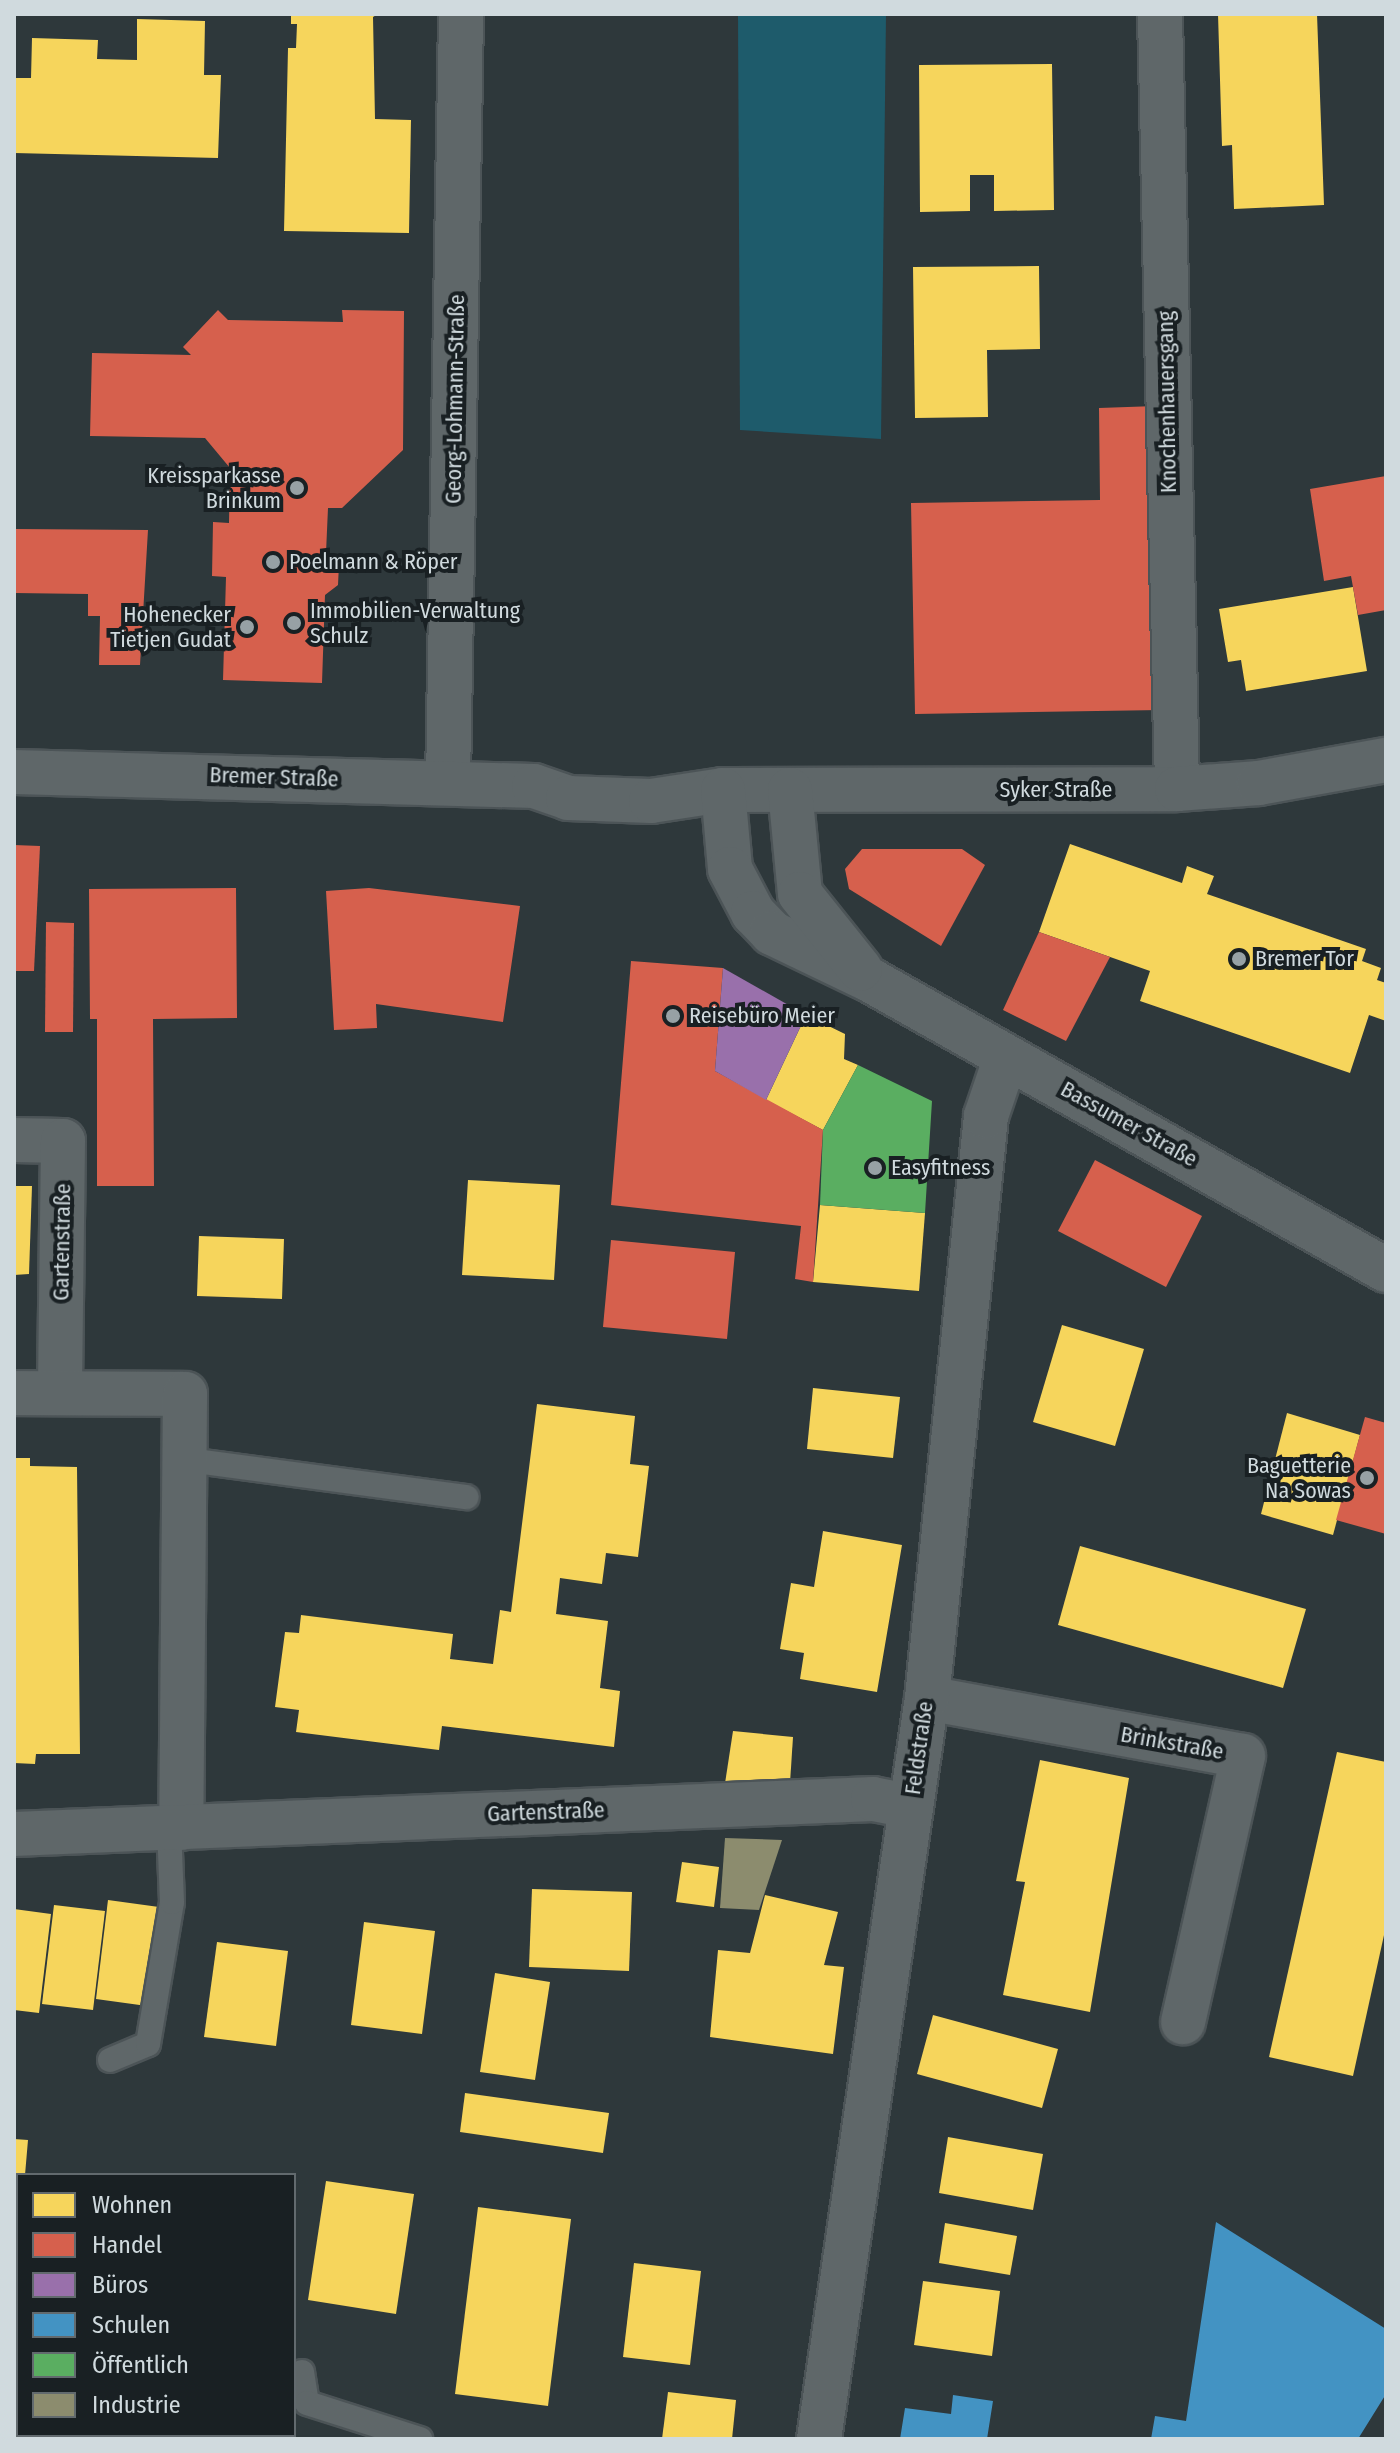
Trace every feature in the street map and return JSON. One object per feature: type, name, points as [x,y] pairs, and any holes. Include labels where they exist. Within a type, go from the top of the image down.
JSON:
[{"type":"street","name":"Georg-Lohmann-Straße","points":[[448,783],[461,14]]},
{"type":"street","name":"Knochenhauersgang","points":[[1160,14],[1177,789]]},
{"type":"street","name":"Syker Straße","points":[[723,790],[1177,789],[1259,783],[1386,760]]},
{"type":"street","name":"Bremer Straße","points":[[14,772],[534,786],[568,798],[651,801],[723,790]]},
{"type":"street","name":"Bassumer Straße","points":[[723,790],[730,869],[753,913],[799,949],[870,980],[1386,1270]]},
{"type":"street","name":"Bassumer Straße","points":[[790,790],[800,894],[835,944],[870,980]]},
{"type":"street","name":"Feldstraße","points":[[819,2439],[927,1698],[986,1116],[1006,1057]]},
{"type":"street","name":"Gartenstraße","points":[[14,1140],[63,1141],[60,1393]]},
{"type":"street","points":[[14,1393],[185,1394],[188,1460],[175,1828]]},
{"type":"street","name":"Brinkstraße","points":[[927,1698],[1243,1756],[1183,2022]]},
{"type":"street","name":"Gartenstraße","points":[[14,1834],[873,1799],[910,1806]]},
{"type":"lane","points":[[188,1460],[467,1497]]},
{"type":"lane","points":[[110,2060],[148,2044],[172,1902],[175,1828]]},
{"type":"lane","points":[[302,2372],[307,2403],[420,2439]]},
{"type":"shaded area","points":[[738,14],[886,14],[881,439],[740,430]]},
{"type":"building: Wohnen","points":[[291,14],[378,14],[373,17],[375,119],[411,120],[409,233],[284,231],[288,48],[296,48],[297,24],[291,24]]},
{"type":"building: Wohnen","points":[[1218,14],[1317,14],[1324,205],[1234,209],[1232,145],[1222,146]]},
{"type":"building: Wohnen","points":[[137,19],[205,21],[204,75],[221,75],[218,158],[14,153],[14,78],[31,78],[32,38],[98,40],[97,59],[137,60]]},
{"type":"building: Wohnen","points":[[1052,64],[1054,210],[994,211],[994,175],[970,175],[970,211],[920,212],[919,65]]},
{"type":"building: Wohnen","points":[[1039,266],[1040,349],[987,350],[988,417],[915,418],[913,267]]},
{"type":"building: Wohnen","points":[[1353,587],[1367,671],[1246,691],[1241,660],[1228,662],[1219,609]]},
{"type":"building: Wohnen","name":"Bremer Tor","points":[[1070,844],[1182,883],[1187,866],[1214,876],[1207,894],[1366,949],[1362,961],[1381,968],[1377,980],[1386,983],[1386,1021],[1369,1015],[1350,1073],[1140,1001],[1150,971],[1039,932]]},
{"type":"building: Wohnen","points":[[806,1015],[845,1034],[844,1059],[858,1065],[823,1130],[766,1100]]},
{"type":"building: Wohnen","points":[[468,1180],[560,1185],[554,1280],[462,1275]]},
{"type":"building: Wohnen","points":[[14,1186],[32,1186],[29,1274],[14,1275]]},
{"type":"building: Wohnen","points":[[820,1205],[925,1213],[919,1291],[813,1282]]},
{"type":"building: Wohnen","points":[[199,1236],[284,1239],[282,1299],[197,1296]]},
{"type":"building: Wohnen","points":[[1062,1325],[1144,1349],[1115,1446],[1033,1422]]},
{"type":"building: Wohnen","points":[[813,1388],[900,1397],[893,1458],[807,1449]]},
{"type":"building: Wohnen","points":[[537,1404],[635,1416],[630,1464],[649,1466],[638,1557],[606,1553],[602,1584],[560,1578],[556,1614],[608,1621],[600,1688],[620,1691],[614,1747],[442,1726],[439,1750],[296,1732],[299,1710],[275,1707],[285,1632],[299,1633],[301,1615],[453,1634],[450,1659],[493,1664],[500,1610],[511,1612]]},
{"type":"building: Wohnen","points":[[1287,1413],[1360,1435],[1333,1535],[1261,1514]]},
{"type":"building: Wohnen","points":[[14,1458],[30,1458],[30,1466],[77,1467],[80,1754],[36,1754],[35,1764],[14,1763]]},
{"type":"building: Wohnen","points":[[823,1531],[902,1545],[877,1692],[800,1679],[804,1653],[780,1649],[791,1583],[814,1587]]},
{"type":"building: Wohnen","points":[[1080,1546],[1306,1609],[1283,1688],[1058,1625]]},
{"type":"building: Wohnen","points":[[733,1731],[793,1737],[790,1783],[724,1790]]},
{"type":"building: Wohnen","points":[[1337,1752],[1386,1762],[1386,1926],[1353,2076],[1269,2057]]},
{"type":"building: Wohnen","points":[[1040,1760],[1129,1778],[1090,2012],[1003,1995],[1025,1882],[1016,1881]]},
{"type":"building: Wohnen","points":[[682,1862],[719,1867],[714,1907],[676,1902]]},
{"type":"building: Wohnen","points":[[532,1889],[632,1892],[629,1971],[529,1967]]},
{"type":"building: Wohnen","points":[[765,1895],[838,1912],[824,1965],[844,1967],[833,2054],[710,2037],[718,1950],[750,1953]]},
{"type":"building: Wohnen","points":[[108,1900],[159,1907],[147,2006],[96,1999]]},
{"type":"building: Wohnen","points":[[54,1905],[105,1911],[93,2010],[42,2004]]},
{"type":"building: Wohnen","points":[[14,1909],[51,1914],[39,2013],[14,2010]]},
{"type":"building: Wohnen","points":[[364,1922],[435,1931],[422,2034],[351,2025]]},
{"type":"building: Wohnen","points":[[217,1942],[288,1951],[276,2046],[204,2037]]},
{"type":"building: Wohnen","points":[[495,1973],[550,1982],[535,2080],[480,2072]]},
{"type":"building: Wohnen","points":[[933,2015],[1058,2049],[1042,2108],[917,2074]]},
{"type":"building: Wohnen","points":[[465,2093],[609,2113],[603,2153],[460,2132]]},
{"type":"building: Wohnen","points":[[948,2137],[1043,2154],[1033,2210],[939,2193]]},
{"type":"building: Wohnen","points":[[14,2139],[28,2140],[25,2173],[16,2173],[16,2189]]},
{"type":"building: Wohnen","points":[[326,2181],[414,2194],[396,2314],[308,2300]]},
{"type":"building: Wohnen","points":[[478,2207],[571,2219],[548,2406],[455,2394]]},
{"type":"building: Wohnen","points":[[945,2223],[1017,2236],[1010,2275],[939,2263]]},
{"type":"building: Wohnen","points":[[634,2263],[701,2271],[690,2365],[623,2357]]},
{"type":"building: Wohnen","points":[[923,2281],[1000,2291],[992,2356],[914,2345]]},
{"type":"building: Wohnen","points":[[668,2392],[736,2400],[732,2439],[662,2439]]},
{"type":"building: Handel","name":"Kreissparkasse Brinkum","points":[[218,310],[228,320],[343,322],[342,310],[404,311],[403,450],[342,508],[328,508],[326,553],[339,564],[338,585],[325,595],[322,683],[223,680],[226,577],[212,576],[213,522],[229,523],[230,468],[205,438],[90,436],[92,353],[191,355],[183,347]]},
{"type":"building: Handel","points":[[1156,406],[1161,710],[915,714],[911,503],[1100,500],[1099,408]]},
{"type":"building: Handel","points":[[1386,476],[1386,610],[1358,615],[1351,576],[1324,581],[1310,489]]},
{"type":"building: Handel","points":[[14,529],[148,530],[140,665],[99,665],[100,616],[88,616],[88,594],[14,593]]},
{"type":"building: Handel","points":[[14,845],[40,846],[34,971],[14,971]]},
{"type":"building: Handel","points":[[862,849],[962,849],[985,865],[941,946],[849,889],[845,869]]},
{"type":"building: Handel","points":[[236,888],[237,1018],[153,1019],[154,1186],[97,1186],[97,1019],[90,1019],[89,889]]},
{"type":"building: Handel","points":[[369,888],[520,906],[503,1022],[376,1004],[377,1028],[334,1030],[326,891]]},
{"type":"building: Handel","points":[[46,922],[74,923],[73,1032],[45,1032]]},
{"type":"building: Handel","points":[[1039,932],[1110,957],[1066,1041],[1003,1010]]},
{"type":"building: Handel","points":[[631,961],[723,968],[715,1071],[823,1130],[813,1282],[795,1279],[801,1226],[611,1205]]},
{"type":"building: Handel","points":[[1095,1160],[1202,1216],[1166,1287],[1058,1231]]},
{"type":"building: Handel","points":[[611,1240],[735,1252],[727,1339],[603,1327]]},
{"type":"building: Handel","name":"Baguetterie Na Sowas","points":[[1365,1417],[1386,1423],[1386,1534],[1336,1520]]},
{"type":"building: Büros","points":[[723,968],[806,1015],[766,1100],[715,1071]]},
{"type":"building: Schulen","points":[[1216,2222],[1386,2329],[1386,2394],[1358,2439],[1151,2439],[1155,2416],[1186,2421]]},
{"type":"building: Schulen","points":[[953,2395],[993,2401],[987,2439],[900,2439],[905,2408],[951,2414]]},
{"type":"building: Öffentlich","name":"Easyfitness","points":[[858,1065],[932,1101],[925,1213],[820,1205],[823,1130]]},
{"type":"building: Industrie","points":[[725,1838],[782,1840],[759,1910],[720,1908]]},
{"type":"place","name":"Kreissparkasse Brinkum","points":[[297,488]]},
{"type":"place","name":"Poelmann & Röper","points":[[273,562]]},
{"type":"place","name":"Immobilien-Verwaltung Schulz","points":[[294,623]]},
{"type":"place","name":"Hohenecker Tietjen Gudat","points":[[247,627]]},
{"type":"place","name":"Bremer Tor","points":[[1239,959]]},
{"type":"place","name":"Reisebüro Meier","points":[[673,1016]]},
{"type":"place","name":"Easyfitness","points":[[875,1168]]},
{"type":"place","name":"Baguetterie Na Sowas","points":[[1367,1478]]}]
